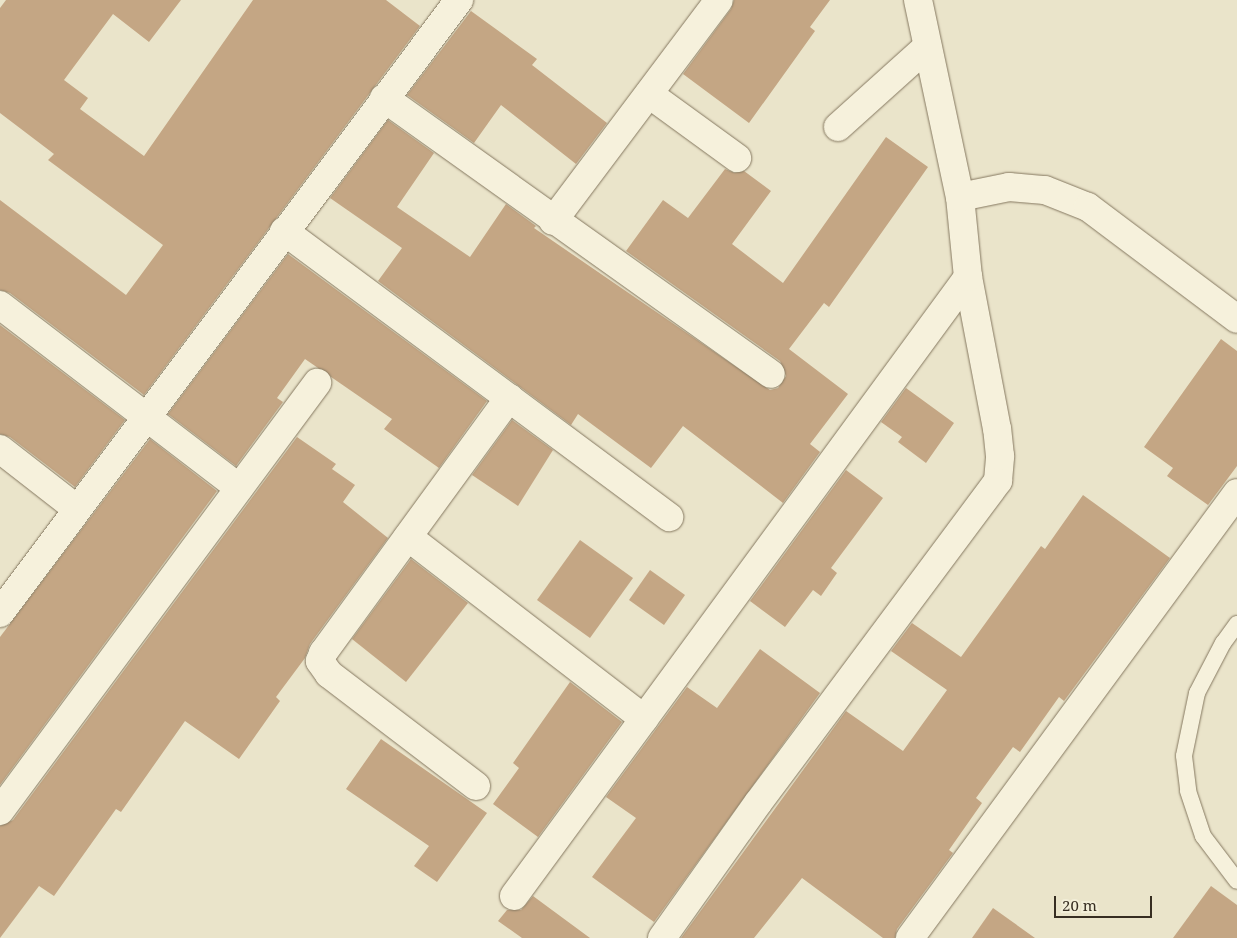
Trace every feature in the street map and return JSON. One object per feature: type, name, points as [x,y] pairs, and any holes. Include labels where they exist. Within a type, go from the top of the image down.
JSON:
[{"type":"street","points":[[0,613],[284,231],[459,0]]},
{"type":"street","points":[[553,221],[719,0]]},
{"type":"street","points":[[662,938],[758,802],[998,481],[1000,456],[997,429],[968,277],[960,198],[918,0]]},
{"type":"street","points":[[838,127],[927,47]]},
{"type":"street","points":[[649,94],[737,158]]},
{"type":"street","points":[[384,98],[553,221],[771,374]]},
{"type":"street","points":[[960,198],[1009,187],[1045,190],[1088,207],[1237,319]]},
{"type":"street","points":[[284,231],[670,517]]},
{"type":"street","points":[[514,896],[968,277]]},
{"type":"street","points":[[0,305],[239,488]]},
{"type":"street","points":[[0,811],[317,383]]},
{"type":"street","points":[[476,786],[329,674],[320,661],[323,653],[509,398]]},
{"type":"street","points":[[0,449],[77,509]]},
{"type":"street","points":[[910,938],[1237,493]]},
{"type":"street","points":[[408,537],[644,719]]},
{"type":"lane","points":[[1237,624],[1223,643],[1197,693],[1184,756],[1188,791],[1203,836],[1237,881]]},
{"type":"building","points":[[6,0],[181,0],[149,42],[113,14],[64,80],[88,98],[80,109],[144,156],[253,0],[386,0],[420,26],[144,395],[10,293],[0,290],[0,200],[126,295],[163,245],[48,160],[54,154],[0,113],[0,8]]},
{"type":"building","points":[[734,0],[830,0],[810,27],[815,31],[749,123],[683,74],[731,9]]},
{"type":"building","points":[[471,11],[537,59],[532,65],[607,123],[576,164],[501,105],[474,143],[407,95]]},
{"type":"building","points":[[388,120],[434,153],[397,207],[470,257],[506,204],[536,226],[534,228],[770,390],[778,388],[786,376],[780,361],[626,251],[663,200],[688,218],[725,169],[735,173],[744,171],[771,191],[732,244],[783,283],[886,137],[928,167],[829,307],[824,303],[789,349],[848,394],[810,444],[820,452],[783,503],[683,426],[651,468],[578,414],[571,425],[378,281],[402,248],[330,198]]},
{"type":"building","points":[[288,254],[487,401],[439,468],[384,429],[392,419],[305,359],[277,398],[283,402],[236,466],[168,414]]},
{"type":"building","points":[[0,325],[125,420],[75,487],[10,437],[0,434]]},
{"type":"building","points":[[1221,339],[1237,351],[1237,466],[1208,505],[1167,476],[1173,468],[1144,447]]},
{"type":"building","points":[[906,388],[954,423],[926,463],[898,442],[902,437],[881,422]]},
{"type":"building","points":[[512,420],[553,450],[518,506],[472,475]]},
{"type":"building","points":[[297,437],[336,464],[332,469],[355,485],[343,502],[388,538],[310,644],[305,658],[276,697],[280,701],[239,759],[185,721],[121,812],[116,809],[54,896],[39,886],[0,938],[0,826],[13,820]]},
{"type":"building","points":[[150,439],[217,491],[0,785],[0,637]]},
{"type":"building","points":[[846,470],[883,498],[831,568],[837,573],[821,596],[813,590],[785,627],[750,601]]},
{"type":"building","points":[[1083,495],[1170,558],[1064,701],[1059,697],[1020,752],[1013,747],[976,798],[982,803],[949,850],[953,853],[897,929],[895,938],[883,938],[802,878],[754,938],[681,938],[846,711],[903,751],[947,690],[891,651],[912,623],[961,657],[1041,546],[1045,549]]},
{"type":"building","points":[[580,540],[633,578],[590,638],[537,600]]},
{"type":"building","points":[[411,559],[468,603],[406,682],[352,639]]},
{"type":"building","points":[[650,570],[685,595],[664,625],[629,600]]},
{"type":"building","points":[[760,649],[820,693],[654,922],[592,877],[636,818],[606,797],[687,687],[717,708]]},
{"type":"building","points":[[570,682],[622,722],[538,837],[493,804],[519,768],[513,763]]},
{"type":"building","points":[[381,739],[487,813],[437,882],[414,866],[429,846],[346,789]]},
{"type":"building","points":[[1211,886],[1237,905],[1237,938],[1173,938]]},
{"type":"building","points":[[533,896],[590,938],[522,938],[498,921],[507,910],[521,910]]},
{"type":"building","points":[[993,908],[1035,938],[972,938]]}]
